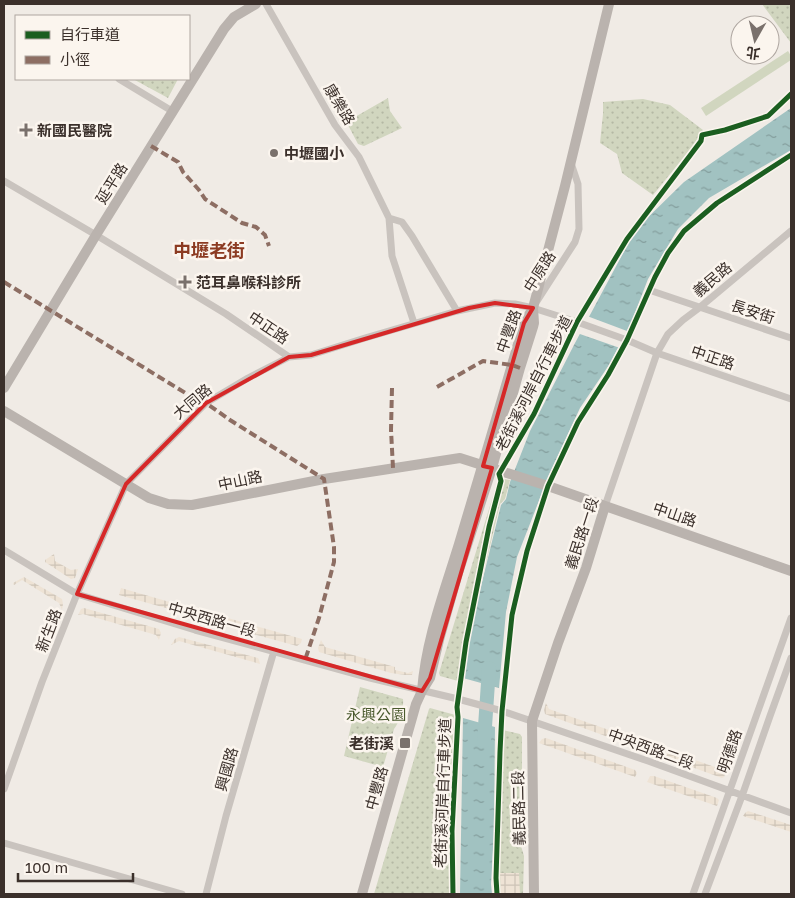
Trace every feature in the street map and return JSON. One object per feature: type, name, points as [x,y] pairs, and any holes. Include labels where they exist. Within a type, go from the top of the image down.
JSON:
[{"type":"main road","name":"延平路","points":[[4,388],[96,235],[224,29],[234,17],[256,4]]},
{"type":"main road","name":"中原路","points":[[533,308],[609,4]]},
{"type":"main road","name":"中豐路","points":[[362,894],[393,781],[416,704],[422,691],[423,673],[430,638],[487,467],[524,323],[533,308]]},
{"type":"main road","name":"中山路","points":[[4,411],[148,498],[168,504],[192,505],[324,479],[460,458],[548,486],[791,571]]},
{"type":"main road","name":"義民路一段","points":[[532,721],[584,573],[605,506]]},
{"type":"main road","name":"義民路二段","points":[[532,721],[534,894]]},
{"type":"street","name":"康樂路","points":[[266,4],[335,125],[358,157],[389,218],[392,256],[414,323]]},
{"type":"street","points":[[121,80],[172,111]]},
{"type":"street","name":"中原路","points":[[533,308],[575,242],[579,229],[578,184],[571,162]]},
{"type":"street","name":"中正路","points":[[4,181],[226,314],[289,357],[311,355],[457,311],[495,303],[515,304],[577,322],[657,353],[791,399]]},
{"type":"street","name":"康樂路","points":[[389,218],[402,222],[457,311]]},
{"type":"street","name":"義民路","points":[[657,353],[668,334],[683,320],[791,231]]},
{"type":"street","name":"長安街","points":[[649,290],[791,338]]},
{"type":"street","name":"義民路一段","points":[[605,506],[657,353]]},
{"type":"street","name":"大同路","points":[[126,484],[206,404],[248,378],[289,357]]},
{"type":"street","name":"新生路","points":[[4,789],[42,682],[77,594],[126,484]]},
{"type":"street","name":"中央西路一段","points":[[4,550],[77,594],[195,630],[422,691]]},
{"type":"street","name":"明德路","points":[[693,894],[791,618]]},
{"type":"street","name":"興國路","points":[[206,894],[226,816],[274,651]]},
{"type":"street","name":"明德路","points":[[705,894],[791,658]]},
{"type":"street","name":"中央西路二段","points":[[422,691],[502,711],[791,813]]},
{"type":"street","points":[[4,843],[182,894]]},
{"type":"highlighted area","points":[[495,303],[533,308],[524,323],[483,466],[492,468],[430,678],[422,691],[77,594],[126,484],[206,403],[289,357],[311,355],[469,308]]},
{"type":"green space","points":[[762,4],[791,4],[791,43],[780,28],[780,15],[770,15]]},
{"type":"green space","points":[[788,51],[791,60],[706,116],[701,108],[767,65],[780,65],[780,56]]},
{"type":"green space","points":[[135,80],[177,80],[168,98]]},
{"type":"green space","points":[[388,98],[390,111],[402,128],[364,146],[358,144],[348,125],[348,121]]},
{"type":"green space","points":[[643,99],[670,105],[703,130],[692,147],[653,195],[622,173],[617,154],[600,143],[603,102]]},
{"type":"green space","points":[[504,479],[510,480],[505,499],[500,504],[467,643],[463,678],[458,681],[440,676],[439,673],[496,486]]},
{"type":"green space","name":"永興公園","points":[[360,687],[403,699],[401,714],[394,729],[383,767],[344,756]]},
{"type":"green space","points":[[429,709],[459,716],[452,831],[453,894],[374,894]]},
{"type":"green space","points":[[503,730],[520,734],[522,737],[522,797],[518,817],[519,839],[524,856],[523,894],[497,894],[500,752],[501,732]]},
{"type":"shaded area","points":[[54,554],[55,561],[71,570],[78,569],[75,578],[71,579],[45,562]]},
{"type":"shaded area","points":[[24,577],[62,599],[62,610],[59,603],[22,580],[14,585],[13,583]]},
{"type":"shaded area","points":[[121,588],[194,609],[199,607],[196,615],[191,615],[119,595]]},
{"type":"shaded area","points":[[84,608],[159,629],[161,633],[159,640],[156,635],[83,614],[78,615],[81,609]]},
{"type":"shaded area","points":[[203,611],[302,639],[301,643],[297,646],[202,620]]},
{"type":"shaded area","points":[[179,637],[258,658],[260,664],[179,641],[171,645]]},
{"type":"shaded area","points":[[321,640],[325,647],[395,667],[395,670],[408,673],[413,671],[412,675],[391,673],[319,652],[318,648]]},
{"type":"shaded area","points":[[546,703],[549,709],[649,744],[646,748],[641,749],[545,714]]},
{"type":"shaded area","points":[[546,738],[635,770],[637,773],[635,777],[539,743],[542,739]]},
{"type":"shaded area","points":[[664,749],[726,771],[724,777],[722,778],[661,756]]},
{"type":"shaded area","points":[[650,776],[717,798],[719,800],[717,806],[647,782]]},
{"type":"shaded area","points":[[748,811],[791,825],[791,832],[743,816]]},
{"type":"shaded area","points":[[500,873],[519,873],[520,894],[501,894]]},
{"type":"water","points":[[791,108],[791,150],[709,198],[678,229],[648,279],[631,323],[609,365],[580,408],[549,475],[517,557],[506,612],[499,688],[463,678],[467,643],[501,505],[506,499],[510,482],[530,431],[636,229],[684,182]]},
{"type":"water","points":[[463,718],[495,727],[492,894],[460,894]]},
{"type":"pier","points":[[587,316],[627,331],[620,348],[577,333]]},
{"type":"waterway","name":"老街溪","points":[[484,741],[489,668]]},
{"type":"marked path","points":[[151,146],[178,162],[183,172],[205,199],[242,223],[256,227],[265,235],[269,246]]},
{"type":"marked path","points":[[4,282],[192,397],[206,403],[324,479],[334,547],[334,562],[319,618],[305,660]]},
{"type":"marked path","points":[[437,387],[483,361],[520,368]]},
{"type":"marked path","points":[[392,388],[391,430],[393,468]]},
{"type":"cycle path","name":"老街溪河岸自行車步道","points":[[453,894],[452,831],[457,707],[466,642],[489,527],[501,481],[499,474],[534,414],[577,322],[627,239],[701,141],[702,135],[725,130],[768,116],[791,94]]},
{"type":"cycle path","points":[[497,894],[502,711],[512,615],[527,551],[548,486],[578,422],[608,375],[627,340],[655,277],[668,253],[684,231],[717,203],[791,155]]},
{"type":"place","name":"新國民醫院","points":[[26,130]]},
{"type":"place","name":"中壢國小","points":[[274,153]]},
{"type":"place","name":"范耳鼻喉科診所","points":[[185,282]]},
{"type":"place","name":"老街溪","points":[[405,743]]},
{"type":"district","name":"中壢老街","points":[[209,250]]}]
